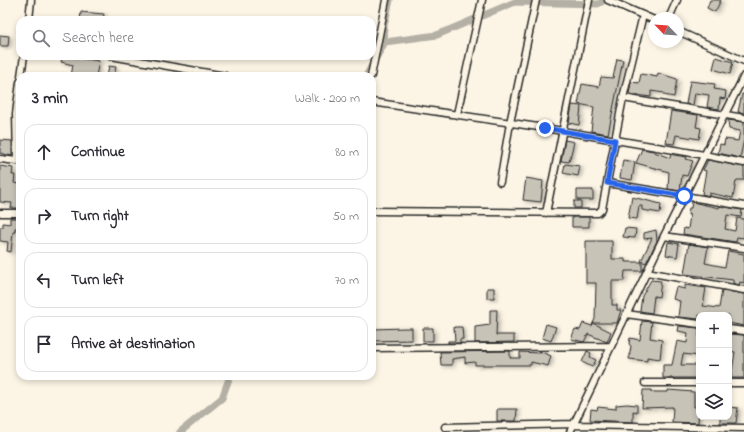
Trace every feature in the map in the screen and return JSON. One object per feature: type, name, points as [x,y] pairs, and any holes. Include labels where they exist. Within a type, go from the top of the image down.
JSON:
[{"type":"street","points":[[29,16],[31,0]]},
{"type":"street","points":[[376,51],[386,0]]},
{"type":"street","points":[[457,114],[482,0]]},
{"type":"street","points":[[500,182],[510,123],[536,0]]},
{"type":"street","points":[[546,213],[590,0]]},
{"type":"street","points":[[608,0],[648,18]]},
{"type":"street","points":[[672,12],[677,0]]},
{"type":"street","points":[[376,211],[598,213],[602,209],[623,98],[642,15]]},
{"type":"street","points":[[684,34],[744,61]]},
{"type":"street","points":[[22,72],[23,60]]},
{"type":"street","points":[[134,60],[202,72]]},
{"type":"street","points":[[372,72],[374,60]]},
{"type":"street","points":[[570,432],[664,236],[744,76]]},
{"type":"street","points":[[623,98],[724,116],[744,118]]},
{"type":"street","points":[[376,103],[563,131],[744,163]]},
{"type":"street","points":[[0,158],[16,161]]},
{"type":"street","points":[[607,183],[744,206]]},
{"type":"street","points":[[0,213],[16,213]]},
{"type":"street","points":[[664,236],[744,248]]},
{"type":"street","points":[[647,272],[744,290]]},
{"type":"street","points":[[626,314],[696,324]]},
{"type":"street","points":[[732,329],[744,331]]},
{"type":"street","points":[[376,348],[611,346]]},
{"type":"street","points":[[645,383],[696,383]]},
{"type":"street","points":[[732,383],[744,383]]},
{"type":"street","points":[[445,427],[574,424],[744,428]]},
{"type":"building","points":[[710,0],[721,0],[715,12],[707,8]]},
{"type":"building","points":[[81,12],[104,14],[104,16],[80,16]]},
{"type":"building","points":[[0,35],[9,36],[8,46],[0,46]]},
{"type":"building","points":[[716,57],[733,62],[730,74],[713,69]]},
{"type":"building","points":[[617,59],[623,60],[608,134],[591,131],[594,107],[578,104],[582,84],[599,87],[601,77],[613,78]]},
{"type":"building","points":[[62,60],[99,61],[97,72],[72,72],[73,65],[61,62]]},
{"type":"building","points":[[109,66],[116,67],[115,72],[108,72]]},
{"type":"building","points":[[658,73],[677,79],[674,97],[664,95],[664,93],[651,91],[651,97],[629,94],[631,82],[639,83],[641,74],[657,77]]},
{"type":"building","points":[[690,81],[715,84],[714,89],[726,91],[725,99],[720,98],[719,109],[707,107],[709,95],[695,93],[693,105],[686,104]]},
{"type":"building","points":[[742,94],[744,94],[744,113],[738,112]]},
{"type":"building","points":[[572,105],[581,106],[579,125],[569,123]]},
{"type":"building","points":[[671,111],[698,115],[696,127],[701,128],[699,139],[676,135],[674,144],[666,143]]},
{"type":"building","points":[[728,120],[744,122],[744,139],[740,158],[718,153],[720,144],[724,145],[725,139],[738,141],[740,131],[729,129]]},
{"type":"building","points":[[0,140],[12,141],[12,156],[0,153]]},
{"type":"building","points":[[565,140],[574,142],[569,162],[561,161]]},
{"type":"building","points":[[642,149],[654,151],[670,158],[671,154],[687,157],[686,159],[693,161],[687,176],[682,175],[680,191],[668,189],[669,172],[636,163]]},
{"type":"building","points":[[623,160],[635,162],[632,180],[620,178]]},
{"type":"building","points":[[708,160],[744,167],[744,180],[736,181],[733,198],[709,193],[709,196],[702,194],[706,171],[703,170]]},
{"type":"building","points":[[565,164],[580,166],[578,176],[563,173]]},
{"type":"building","points":[[0,166],[13,168],[12,175],[15,175],[14,183],[16,183],[16,208],[11,208],[12,203],[0,202]]},
{"type":"building","points":[[526,178],[543,181],[541,202],[523,200]]},
{"type":"building","points":[[577,190],[593,190],[593,200],[577,200]]},
{"type":"building","points":[[632,197],[661,204],[660,213],[642,210],[642,206],[639,206],[637,219],[628,218]]},
{"type":"building","points":[[574,201],[581,201],[581,208],[574,208]]},
{"type":"building","points":[[692,202],[719,208],[720,206],[742,210],[741,217],[727,215],[725,229],[735,231],[737,218],[744,219],[744,238],[737,237],[736,242],[683,234],[684,228],[688,229],[690,215],[688,215],[689,208],[691,208]]},
{"type":"building","points":[[572,217],[589,217],[589,227],[572,227]]},
{"type":"building","points":[[10,218],[16,218],[16,228],[15,232],[13,232],[11,252],[7,251],[8,242],[0,241],[0,227],[3,227],[3,223],[10,224]]},
{"type":"building","points":[[625,228],[636,229],[635,238],[623,237]]},
{"type":"building","points":[[656,230],[657,241],[646,263],[641,261],[652,238],[644,239],[644,233]]},
{"type":"building","points":[[586,241],[612,241],[612,259],[625,259],[625,262],[642,262],[642,271],[625,271],[624,281],[612,281],[612,305],[617,305],[617,310],[621,310],[617,323],[593,323],[595,319],[596,283],[586,283]]},
{"type":"building","points":[[668,242],[679,244],[677,257],[666,255]]},
{"type":"building","points":[[689,244],[708,247],[705,263],[725,267],[728,251],[744,254],[744,283],[740,282],[739,285],[733,283],[733,280],[684,274]]},
{"type":"building","points":[[651,280],[661,281],[659,297],[654,296],[652,313],[640,311],[642,296]]},
{"type":"building","points":[[685,285],[706,288],[703,306],[719,308],[722,290],[744,294],[744,326],[732,324],[732,312],[696,312],[696,319],[678,317],[680,301],[673,299],[676,287],[685,289]]},
{"type":"building","points":[[487,288],[494,288],[494,298],[487,298]]},
{"type":"building","points":[[490,310],[497,310],[496,335],[514,335],[514,342],[475,343],[475,327],[490,325]]},
{"type":"building","points":[[642,321],[652,322],[650,338],[662,340],[660,359],[647,357],[647,361],[629,359],[631,346],[629,344],[630,338],[640,340]]},
{"type":"building","points":[[583,323],[592,326],[593,323],[611,332],[607,342],[588,334],[584,342],[571,339],[575,329],[580,330]]},
{"type":"building","points":[[546,324],[556,327],[551,341],[542,338]]},
{"type":"building","points":[[679,326],[696,328],[696,356],[683,354],[681,365],[696,365],[696,378],[663,378],[663,365],[672,365],[677,341],[687,343],[688,333],[678,331]]},
{"type":"building","points":[[454,327],[462,327],[463,339],[460,339],[460,343],[448,343],[448,341],[455,341]]},
{"type":"building","points":[[412,328],[412,340],[376,341],[376,329]]},
{"type":"building","points":[[423,328],[433,328],[433,341],[423,341]]},
{"type":"building","points":[[732,334],[744,335],[744,378],[732,378],[735,352],[732,352]]},
{"type":"building","points":[[510,351],[510,358],[520,358],[520,352],[539,353],[539,351],[551,356],[548,366],[531,362],[531,365],[475,365],[475,362],[465,363],[465,357],[452,359],[452,365],[441,365],[440,352]]},
{"type":"building","points":[[587,351],[591,353],[590,357],[596,360],[592,367],[582,362]]},
{"type":"building","points":[[643,390],[651,390],[651,392],[668,392],[668,390],[694,392],[694,407],[696,407],[696,420],[698,420],[698,423],[672,422],[673,407],[642,408]]},
{"type":"building","points":[[616,405],[637,405],[637,412],[633,411],[633,422],[590,420],[591,409],[597,410],[598,407],[616,409]]},
{"type":"building","points":[[732,407],[738,408],[736,423],[720,423],[720,420],[732,420]]},
{"type":"building","points":[[497,409],[517,409],[516,421],[497,421]]},
{"type":"waterway","points":[[376,58],[385,42],[384,26],[390,0]]},
{"type":"waterway","points":[[385,42],[437,35],[515,2],[598,4],[605,0]]},
{"type":"waterway","points":[[368,72],[375,60]]},
{"type":"waterway","points":[[180,432],[222,398],[229,380]]},
{"type":"route","points":[[545,128],[615,140],[607,183],[684,196]]}]
